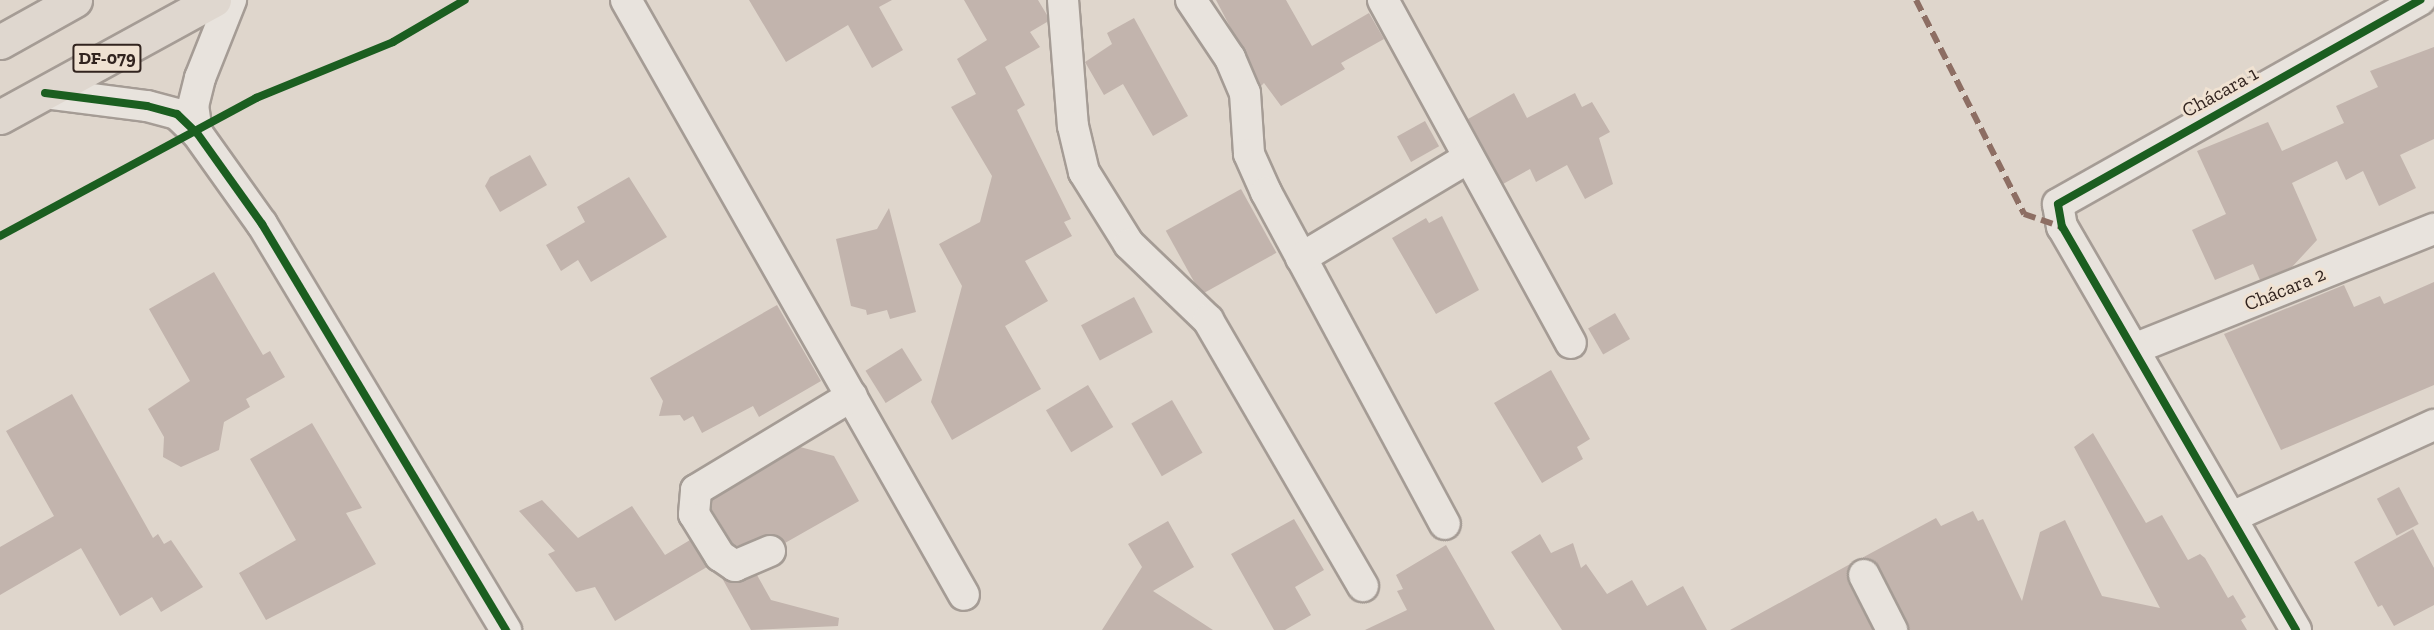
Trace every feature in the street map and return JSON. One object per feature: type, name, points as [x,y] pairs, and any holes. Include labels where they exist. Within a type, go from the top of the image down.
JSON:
[{"type":"main road","points":[[0,42],[75,0]]},
{"type":"main road","name":"DF-079","points":[[0,117],[214,0]]},
{"type":"street","points":[[197,133],[193,106],[200,78],[231,0]]},
{"type":"street","points":[[626,0],[964,595]]},
{"type":"street","points":[[1063,0],[1073,126],[1084,172],[1129,244],[1208,320],[1363,586]]},
{"type":"street","points":[[1191,0],[1230,58],[1245,93],[1249,154],[1300,258],[1445,524]]},
{"type":"street","points":[[1383,0],[1570,343]]},
{"type":"street","name":"Chácara 1","points":[[2136,348],[2062,227],[2058,204],[2095,180],[2420,0]]},
{"type":"street","points":[[45,93],[147,106],[177,114],[197,133],[262,224],[506,630]]},
{"type":"street","points":[[1300,258],[1468,158]]},
{"type":"street","name":"Chácara 2","points":[[2136,348],[2434,229]]},
{"type":"street","points":[[2136,348],[2296,630]]},
{"type":"street","points":[[770,550],[735,566],[720,556],[694,514],[696,490],[852,396]]},
{"type":"street","points":[[2232,517],[2434,425]]},
{"type":"street","points":[[1864,575],[1892,630]]},
{"type":"building","points":[[749,0],[892,0],[879,7],[903,50],[872,68],[848,25],[786,62]]},
{"type":"building","points":[[964,0],[1038,0],[1047,15],[1047,22],[1030,32],[1040,47],[1005,67],[1025,105],[1017,110],[1071,219],[1064,222],[1072,236],[1025,261],[1048,301],[1005,326],[1041,389],[952,440],[931,402],[962,286],[939,244],[980,222],[992,176],[951,107],[976,94],[957,59],[987,40]]},
{"type":"building","points":[[1216,0],[1286,0],[1312,46],[1369,13],[1384,39],[1341,63],[1345,69],[1281,106],[1264,83],[1261,86]]},
{"type":"building","points":[[1134,18],[1188,116],[1153,136],[1123,84],[1104,95],[1085,62],[1112,44],[1107,33]]},
{"type":"building","points":[[2434,47],[2434,139],[2400,155],[2416,188],[2379,206],[2363,171],[2346,180],[2337,161],[2292,183],[2317,240],[2292,267],[2260,280],[2253,264],[2215,280],[2192,230],[2226,214],[2197,151],[2268,122],[2282,151],[2344,123],[2336,106],[2378,87],[2370,71]]},
{"type":"building","points":[[1514,93],[1527,118],[1575,93],[1582,107],[1592,102],[1610,132],[1599,138],[1613,184],[1585,199],[1567,165],[1536,182],[1530,169],[1503,184],[1468,119]]},
{"type":"building","points":[[1425,121],[1439,146],[1411,162],[1397,137]]},
{"type":"building","points":[[530,155],[547,185],[500,212],[485,186],[490,177]]},
{"type":"building","points":[[629,177],[667,237],[591,282],[578,260],[561,271],[546,245],[585,222],[577,207]]},
{"type":"building","points":[[1241,189],[1276,253],[1201,295],[1166,231]]},
{"type":"building","points":[[889,208],[916,312],[890,319],[887,310],[867,315],[866,310],[851,306],[836,239],[877,229]]},
{"type":"building","points":[[1442,216],[1479,290],[1436,314],[1392,238],[1426,218],[1429,223]]},
{"type":"building","points":[[214,272],[263,355],[270,351],[285,377],[246,399],[250,407],[224,422],[219,450],[181,467],[163,457],[164,437],[148,409],[190,381],[149,309]]},
{"type":"building","points":[[2434,282],[2434,385],[2281,450],[2224,334],[2344,285],[2354,307],[2380,296],[2384,304]]},
{"type":"building","points":[[1134,297],[1153,332],[1100,360],[1081,325]]},
{"type":"building","points":[[777,305],[821,381],[759,417],[753,406],[702,433],[693,416],[684,421],[680,415],[659,416],[663,401],[650,378]]},
{"type":"building","points":[[1615,313],[1630,339],[1603,354],[1588,328]]},
{"type":"building","points":[[902,348],[922,380],[886,403],[866,371]]},
{"type":"building","points":[[1551,370],[1590,439],[1577,447],[1583,459],[1542,483],[1494,403]]},
{"type":"building","points":[[1088,385],[1113,427],[1071,452],[1046,410]]},
{"type":"building","points":[[72,394],[153,538],[158,534],[164,544],[171,540],[203,587],[161,612],[152,597],[120,616],[81,548],[0,595],[0,547],[54,516],[6,431]]},
{"type":"building","points":[[1172,400],[1202,453],[1162,476],[1131,424]]},
{"type":"building","points":[[312,423],[362,508],[346,513],[376,564],[266,620],[239,573],[296,540],[250,459]]},
{"type":"building","points":[[2093,433],[2146,523],[2162,515],[2188,560],[2200,554],[2205,558],[2228,598],[2233,595],[2246,617],[2241,620],[2247,630],[1909,630],[1879,567],[1873,560],[1860,559],[1936,518],[1941,526],[1973,511],[1978,521],[1983,519],[2022,601],[2040,532],[2065,520],[2102,596],[2160,608],[2074,447]]},
{"type":"building","points":[[800,447],[834,456],[859,501],[785,543],[771,534],[737,546],[733,544],[712,510],[712,500]]},
{"type":"building","points":[[2399,487],[2419,524],[2397,536],[2377,499]]},
{"type":"building","points":[[542,500],[578,538],[632,506],[665,555],[690,540],[707,567],[615,621],[595,587],[576,592],[548,554],[555,551],[519,511]]},
{"type":"building","points":[[1294,519],[1324,570],[1295,587],[1311,615],[1285,630],[1274,630],[1231,554]]},
{"type":"building","points":[[1168,521],[1194,567],[1153,591],[1213,630],[1102,630],[1142,567],[1128,544]]},
{"type":"building","points":[[2413,529],[2434,568],[2434,605],[2394,626],[2382,605],[2378,607],[2354,562]]},
{"type":"building","points":[[1540,534],[1551,553],[1573,543],[1581,568],[1586,564],[1607,594],[1632,580],[1647,606],[1683,586],[1707,630],[1562,630],[1511,552]]},
{"type":"building","points":[[1446,545],[1495,630],[1365,630],[1407,610],[1397,591],[1403,589],[1396,575]]},
{"type":"building","points":[[1852,563],[1848,582],[1873,630],[1730,630]]},
{"type":"building","points":[[757,575],[771,600],[839,618],[838,626],[751,630],[722,578],[734,583]]},
{"type":"marked path","points":[[1916,0],[2024,214],[2062,227]]},
{"type":"cycle path","points":[[0,236],[256,98],[393,42],[465,0]]},
{"type":"cycle path","points":[[2296,630],[2062,227],[2058,204],[2420,0]]},
{"type":"cycle path","points":[[45,93],[147,106],[177,114],[197,133],[262,224],[506,630]]}]
